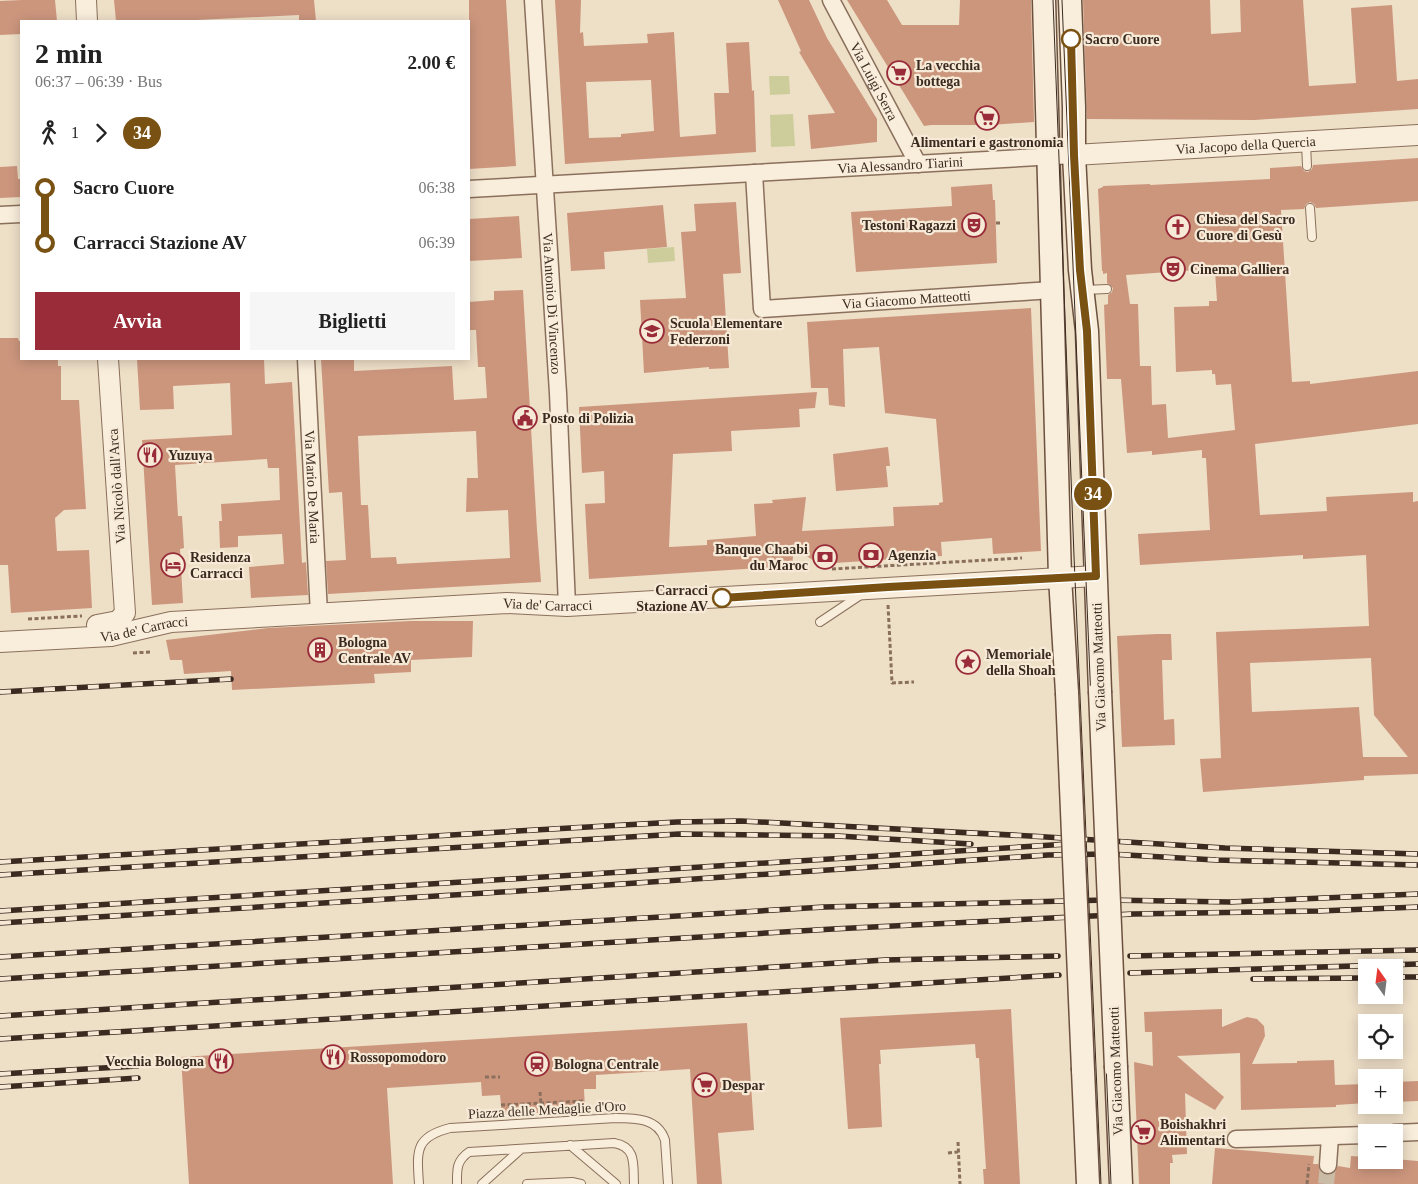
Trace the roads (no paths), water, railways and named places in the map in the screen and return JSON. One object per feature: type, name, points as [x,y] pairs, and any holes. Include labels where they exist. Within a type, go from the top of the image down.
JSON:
[{"type":"main road","points":[[1044,0],[1060,577],[1088,1184]]},
{"type":"main road","name":"Via Giacomo Matteotti","points":[[1070,0],[1079,255],[1087,331],[1120,1184]]},
{"type":"street","points":[[86,0],[87,20]]},
{"type":"street","name":"Via Antonio Di Vincenzo","points":[[533,0],[558,393],[567,606]]},
{"type":"street","name":"Via Luigi Serra","points":[[831,0],[918,164]]},
{"type":"street","name":"Via Jacopo della Quercia","points":[[1074,155],[1418,136]]},
{"type":"street","name":"Via Alessandro Tiarini","points":[[470,189],[1074,155]]},
{"type":"street","name":"Via Giacomo Matteotti","points":[[754,173],[762,309],[1052,290]]},
{"type":"street","points":[[0,215],[20,214]]},
{"type":"street","name":"Via Nicolò dall'Arca","points":[[108,360],[125,613]]},
{"type":"street","name":"Via Mario De Maria","points":[[306,360],[318,614]]},
{"type":"street","name":"Via de' Carracci","points":[[0,642],[111,636],[171,622],[507,603],[567,606],[1096,576]]},
{"type":"street","name":"Via de' Carracci","points":[[0,631],[105,624],[118,622],[125,613]]},
{"type":"street","points":[[1403,1133],[1418,1132]]},
{"type":"street","points":[[1236,1139],[1358,1135]]},
{"type":"street","points":[[1328,1166],[1330,1137]]},
{"type":"lane","points":[[1306,142],[1307,166]]},
{"type":"lane","points":[[1310,208],[1312,237]]},
{"type":"lane","points":[[1083,290],[1107,289]]},
{"type":"lane","points":[[820,622],[871,588]]},
{"type":"lane","name":"Piazza delle Medaglie d'Oro","points":[[420,1184],[418,1156],[420,1148],[427,1137],[442,1130],[463,1127],[616,1118],[641,1119],[653,1124],[663,1133],[668,1184]]},
{"type":"lane","points":[[457,1184],[458,1163],[462,1156],[469,1152],[614,1143],[622,1144],[629,1149],[632,1155],[634,1184]]},
{"type":"lane","points":[[570,1146],[616,1184]]},
{"type":"lane","points":[[482,1184],[521,1148]]},
{"type":"lane","points":[[527,1184],[572,1182],[581,1184]]},
{"type":"tunnel","points":[[1326,1184],[1328,1165]]},
{"type":"tram line","points":[[1053,0],[1074,556],[1101,1184]]},
{"type":"tram line","points":[[1062,0],[1111,1184]]},
{"type":"railway","points":[[0,692],[231,679]]},
{"type":"railway","points":[[0,862],[677,822],[741,821],[1225,848],[1418,854]]},
{"type":"railway","points":[[0,875],[679,834],[838,836],[971,844]]},
{"type":"railway","points":[[0,911],[1068,844]]},
{"type":"railway","points":[[0,923],[519,891],[1048,855],[1109,854],[1216,860],[1418,865]]},
{"type":"railway","points":[[0,957],[824,907],[1106,900],[1230,902],[1418,894]]},
{"type":"railway","points":[[0,979],[833,929],[1133,914],[1319,911],[1418,907]]},
{"type":"railway","points":[[1130,956],[1418,950]]},
{"type":"railway","points":[[0,1016],[885,960],[1058,956]]},
{"type":"railway","points":[[1130,973],[1418,964]]},
{"type":"railway","points":[[0,1039],[1059,975]]},
{"type":"railway","points":[[1403,977],[1418,977]]},
{"type":"railway","points":[[1253,979],[1358,978]]},
{"type":"railway","points":[[0,1074],[137,1066]]},
{"type":"railway","points":[[0,1087],[138,1078]]},
{"type":"place","name":"Sacro Cuore","points":[[1071,39]]},
{"type":"place","name":"La vecchia bottega","points":[[899,73]]},
{"type":"place","name":"Alimentari e gastronomia","points":[[987,118]]},
{"type":"place","name":"Testoni Ragazzi","points":[[974,225]]},
{"type":"place","name":"Chiesa del Sacro Cuore di Gesù","points":[[1178,227]]},
{"type":"place","name":"Cinema Galliera","points":[[1173,269]]},
{"type":"place","name":"Scuola Elementare Federzoni","points":[[652,331]]},
{"type":"place","name":"Posto di Polizia","points":[[525,418]]},
{"type":"place","name":"Yuzuya","points":[[150,455]]},
{"type":"place","name":"Agenzia","points":[[871,555]]},
{"type":"place","name":"Banque Chaabi du Maroc","points":[[825,557]]},
{"type":"place","name":"Residenza Carracci","points":[[173,565]]},
{"type":"place","name":"Carracci Stazione AV","points":[[722,598]]},
{"type":"place","name":"Bologna Centrale AV","points":[[320,650]]},
{"type":"place","name":"Memoriale della Shoah","points":[[968,662]]},
{"type":"place","name":"Rossopomodoro","points":[[333,1057]]},
{"type":"place","name":"Vecchia Bologna","points":[[221,1061]]},
{"type":"place","name":"Bologna Centrale","points":[[537,1064]]},
{"type":"place","name":"Despar","points":[[705,1085]]},
{"type":"place","name":"Boishakhri Alimentari","points":[[1143,1132]]}]
